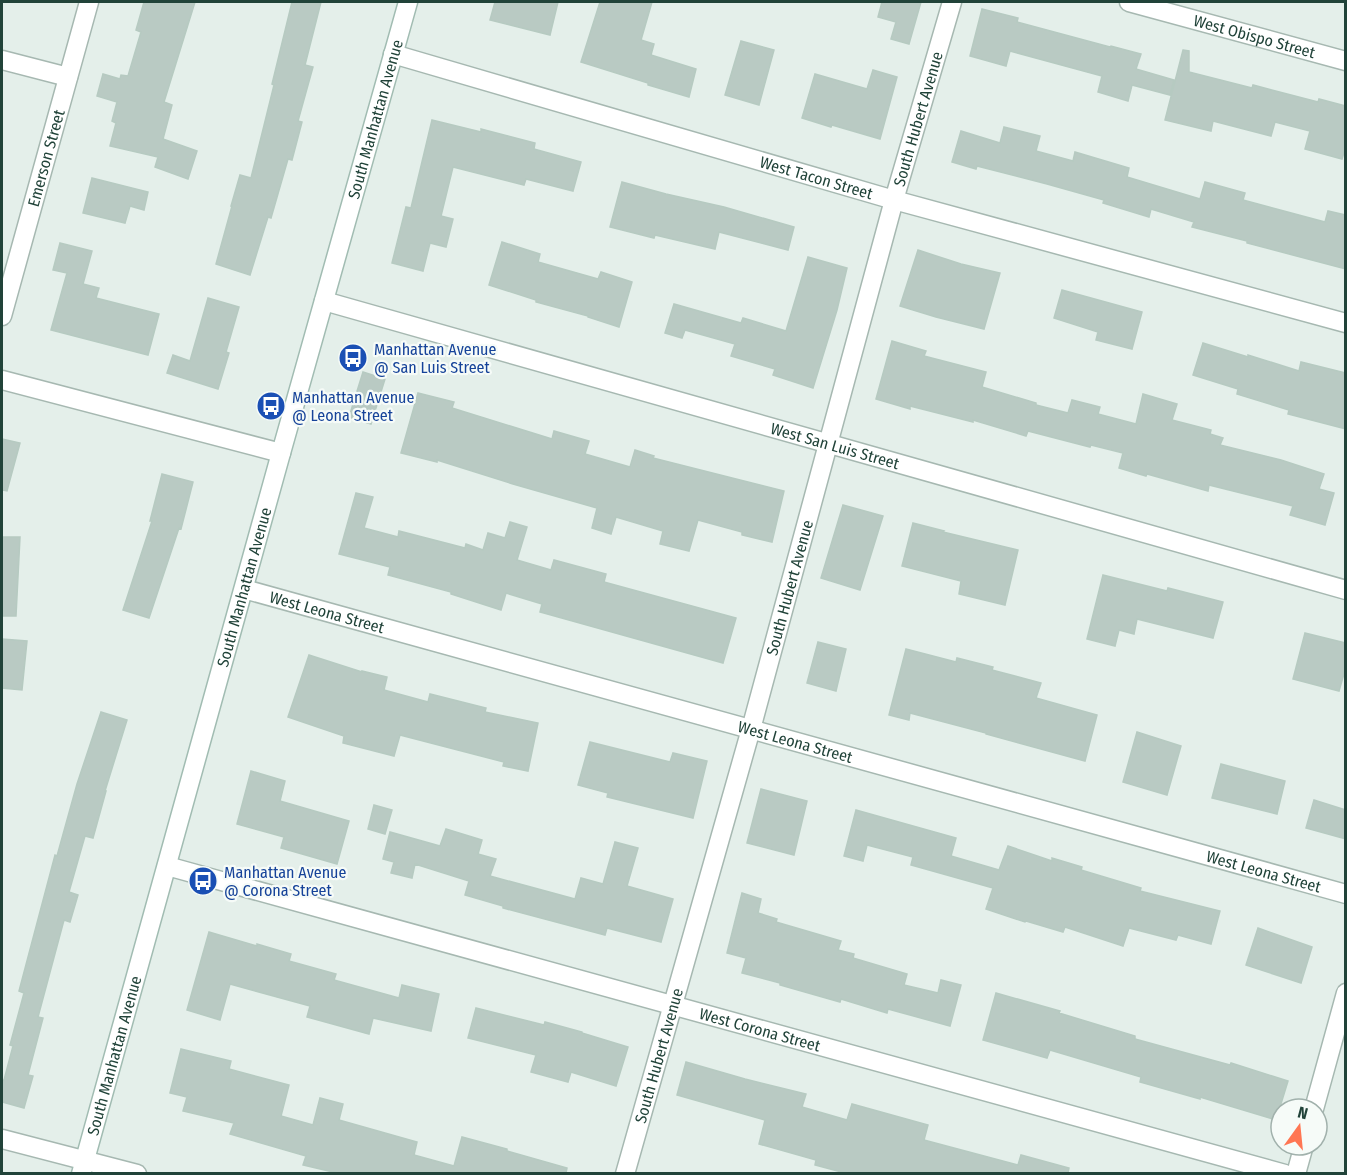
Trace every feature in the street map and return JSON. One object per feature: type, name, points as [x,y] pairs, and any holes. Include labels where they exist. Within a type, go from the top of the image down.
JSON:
[{"type":"street","name":"Emerson Street","points":[[2,316],[89,2]]},
{"type":"street","name":"South Manhattan Avenue","points":[[83,1167],[408,2]]},
{"type":"street","name":"South Hubert Avenue","points":[[625,1173],[751,729],[894,200],[952,2]]},
{"type":"street","name":"West Obispo Street","points":[[1129,2],[1346,61]]},
{"type":"street","name":"West Tacon Street","points":[[393,54],[894,200],[1346,323]]},
{"type":"street","points":[[2,60],[68,77]]},
{"type":"street","name":"West San Luis Street","points":[[324,301],[1346,590]]},
{"type":"street","points":[[2,380],[281,453]]},
{"type":"street","name":"West Leona Street","points":[[244,588],[1346,894]]},
{"type":"street","name":"West Corona Street","points":[[167,866],[1285,1173]]},
{"type":"street","points":[[1317,1097],[1346,993]]},
{"type":"street","points":[[2,1138],[83,1167],[137,1173]]},
{"type":"street","points":[[1296,1173],[1301,1157]]},
{"type":"building","points":[[144,2],[195,2],[164,102],[172,105],[163,139],[197,151],[188,179],[155,167],[158,157],[110,146],[116,123],[112,121],[117,102],[97,96],[103,74],[120,79],[121,75],[128,76],[141,32],[136,30]]},
{"type":"building","points":[[292,2],[321,2],[305,65],[313,67],[298,121],[302,122],[292,160],[288,159],[271,218],[268,217],[250,275],[216,264],[240,175],[251,178]]},
{"type":"building","points":[[495,2],[558,2],[550,35],[490,20]]},
{"type":"building","points":[[600,2],[652,2],[641,40],[654,44],[651,55],[696,69],[689,97],[581,62]]},
{"type":"building","points":[[882,2],[921,2],[909,44],[891,39],[896,22],[878,17]]},
{"type":"building","points":[[982,9],[1018,18],[1017,22],[1141,54],[1136,69],[1174,80],[1170,95],[1132,85],[1128,101],[1098,92],[1102,76],[1010,51],[1006,66],[970,56]]},
{"type":"building","points":[[741,41],[774,50],[759,105],[725,95]]},
{"type":"building","points":[[1183,50],[1189,51],[1189,72],[1252,88],[1253,85],[1318,102],[1319,99],[1346,106],[1346,146],[1342,159],[1305,149],[1310,131],[1275,122],[1271,136],[1213,121],[1211,131],[1165,120]]},
{"type":"building","points":[[873,70],[897,77],[880,139],[802,118],[815,74],[867,89]]},
{"type":"building","points":[[432,120],[481,132],[481,129],[535,143],[534,149],[581,162],[573,191],[526,179],[524,185],[453,167],[441,216],[453,219],[446,247],[430,243],[423,271],[392,263],[406,207],[411,208]]},
{"type":"building","points":[[1004,127],[1040,136],[1036,151],[1073,161],[1075,152],[1129,168],[1127,177],[1200,199],[1205,182],[1245,193],[1243,200],[1325,222],[1328,211],[1346,215],[1346,269],[1192,227],[1194,222],[1151,209],[1149,217],[1103,203],[1104,200],[1047,184],[952,162],[961,131],[1000,143]]},
{"type":"building","points":[[92,178],[148,192],[144,210],[130,206],[125,223],[83,213]]},
{"type":"building","points":[[622,182],[794,227],[788,250],[719,232],[715,249],[610,227]]},
{"type":"building","points":[[502,242],[540,254],[538,262],[598,279],[601,272],[632,282],[619,327],[489,285]]},
{"type":"building","points":[[60,243],[92,251],[83,284],[99,288],[96,298],[159,314],[148,355],[51,330],[67,273],[53,270]]},
{"type":"building","points":[[918,250],[961,264],[1000,273],[984,329],[900,306]]},
{"type":"building","points":[[808,257],[847,268],[837,310],[813,388],[773,375],[775,369],[731,356],[735,344],[685,330],[682,338],[665,333],[674,304],[741,323],[743,318],[786,331]]},
{"type":"building","points":[[1062,290],[1142,312],[1132,349],[1096,340],[1098,332],[1054,318]]},
{"type":"building","points":[[208,298],[239,307],[218,389],[167,373],[173,355],[190,361]]},
{"type":"building","points":[[892,341],[926,351],[924,356],[986,372],[982,387],[1068,413],[1072,400],[1100,407],[1098,414],[1136,424],[1143,394],[1177,404],[1172,420],[1211,430],[1210,434],[1223,438],[1220,445],[1281,460],[1324,474],[1319,489],[1334,493],[1325,525],[1290,515],[1293,506],[1209,485],[1208,491],[1119,468],[1123,453],[1028,431],[1026,436],[973,420],[973,422],[910,406],[910,409],[876,399]]},
{"type":"building","points":[[1203,343],[1299,371],[1301,362],[1346,373],[1346,429],[1288,414],[1289,410],[1237,394],[1238,389],[1193,375]]},
{"type":"building","points":[[363,372],[385,379],[371,424],[349,417]]},
{"type":"building","points":[[418,393],[454,402],[452,408],[552,439],[554,431],[589,441],[585,454],[630,467],[635,450],[654,456],[653,458],[784,491],[772,542],[742,535],[742,532],[698,520],[689,551],[660,544],[663,531],[616,517],[611,534],[592,528],[597,508],[437,460],[437,462],[401,453]]},
{"type":"building","points":[[2,439],[20,443],[7,491],[2,490]]},
{"type":"building","points":[[162,474],[193,482],[181,529],[179,528],[149,618],[123,610],[152,521],[150,521]]},
{"type":"building","points":[[356,493],[373,497],[364,528],[398,537],[399,531],[465,548],[466,544],[483,550],[488,533],[505,538],[510,522],[527,527],[517,560],[551,570],[554,560],[606,574],[604,582],[736,618],[723,663],[540,612],[542,604],[506,593],[501,610],[451,594],[451,592],[388,575],[390,567],[339,554]]},
{"type":"building","points":[[843,505],[883,516],[860,590],[821,578]]},
{"type":"building","points":[[913,523],[1018,550],[1005,605],[959,594],[961,581],[902,566]]},
{"type":"building","points":[[2,537],[20,537],[16,616],[2,616]]},
{"type":"building","points":[[1103,575],[1223,602],[1213,638],[1137,619],[1134,634],[1119,630],[1115,646],[1087,639]]},
{"type":"building","points":[[1305,633],[1346,643],[1346,667],[1339,691],[1293,679]]},
{"type":"building","points":[[2,639],[27,641],[22,690],[2,688]]},
{"type":"building","points":[[818,642],[846,649],[836,691],[807,683]]},
{"type":"building","points":[[906,649],[956,662],[957,658],[993,667],[992,670],[1041,683],[1036,698],[1097,715],[1085,761],[910,713],[909,720],[889,715]]},
{"type":"building","points":[[309,655],[362,672],[387,677],[384,690],[428,702],[430,694],[486,708],[485,712],[538,723],[528,771],[503,766],[504,762],[400,735],[394,756],[343,743],[344,736],[288,717]]},
{"type":"building","points":[[101,712],[127,720],[93,838],[85,836],[69,892],[78,895],[70,922],[64,920],[38,1017],[43,1018],[28,1075],[33,1076],[24,1108],[2,1102],[2,1080],[4,1080],[13,1046],[10,1045],[24,993],[19,991],[55,855],[57,856],[77,784]]},
{"type":"building","points":[[1137,732],[1181,746],[1167,795],[1123,782]]},
{"type":"building","points":[[590,742],[670,762],[673,753],[707,761],[693,818],[607,797],[608,793],[578,785]]},
{"type":"building","points":[[1221,764],[1285,781],[1277,814],[1212,798]]},
{"type":"building","points":[[251,771],[285,781],[280,801],[349,821],[337,864],[281,848],[284,837],[237,824]]},
{"type":"building","points":[[761,789],[807,801],[794,855],[747,843]]},
{"type":"building","points":[[1314,800],[1346,810],[1346,839],[1306,828]]},
{"type":"building","points":[[374,805],[392,810],[385,834],[368,829]]},
{"type":"building","points":[[856,810],[956,838],[951,856],[999,870],[1008,846],[1052,861],[1052,858],[1082,867],[1081,870],[1141,888],[1140,891],[1220,911],[1211,944],[1178,935],[1176,940],[1129,928],[1123,946],[1065,927],[1063,932],[986,909],[993,888],[911,865],[913,857],[867,845],[863,861],[844,856]]},
{"type":"building","points":[[446,829],[482,840],[478,854],[496,859],[490,876],[575,899],[581,878],[603,884],[615,842],[638,848],[627,886],[673,899],[661,942],[607,928],[605,935],[503,908],[503,906],[465,895],[469,881],[415,864],[412,878],[391,873],[394,862],[383,859],[390,832],[440,846]]},
{"type":"building","points":[[742,893],[761,899],[758,913],[777,919],[776,922],[841,941],[838,950],[854,954],[853,958],[907,974],[904,985],[938,993],[941,980],[961,985],[950,1026],[888,1009],[887,1013],[841,999],[840,1002],[742,973],[746,958],[727,953]]},
{"type":"building","points":[[1258,928],[1312,947],[1301,983],[1246,965]]},
{"type":"building","points":[[209,932],[291,954],[289,961],[336,974],[334,980],[399,998],[402,985],[439,994],[431,1031],[373,1018],[369,1034],[307,1017],[310,1006],[230,984],[220,1020],[187,1010]]},
{"type":"building","points":[[996,993],[1060,1011],[1059,1013],[1135,1036],[1135,1039],[1230,1065],[1231,1063],[1288,1081],[1283,1097],[1269,1097],[1269,1118],[1140,1082],[1141,1077],[1050,1050],[1047,1058],[983,1040]]},
{"type":"building","points":[[476,1008],[544,1025],[545,1022],[628,1047],[616,1086],[571,1072],[568,1082],[531,1072],[536,1055],[468,1038]]},
{"type":"building","points":[[181,1049],[231,1061],[229,1069],[289,1085],[281,1116],[313,1125],[320,1098],[343,1104],[339,1120],[417,1142],[414,1155],[454,1166],[462,1137],[567,1168],[566,1173],[337,1173],[303,1165],[306,1156],[230,1134],[234,1123],[183,1111],[187,1097],[170,1093]]},
{"type":"building","points":[[686,1062],[806,1094],[802,1107],[847,1120],[852,1104],[928,1125],[924,1140],[1018,1165],[1021,1155],[1069,1168],[1068,1173],[845,1173],[815,1165],[816,1160],[759,1144],[765,1120],[677,1095]]},
{"type":"place","name":"Manhattan Avenue @ San Luis Street","points":[[353,358]]},
{"type":"place","name":"Manhattan Avenue @ Leona Street","points":[[271,406]]},
{"type":"place","name":"Manhattan Avenue @ Corona Street","points":[[203,881]]}]
